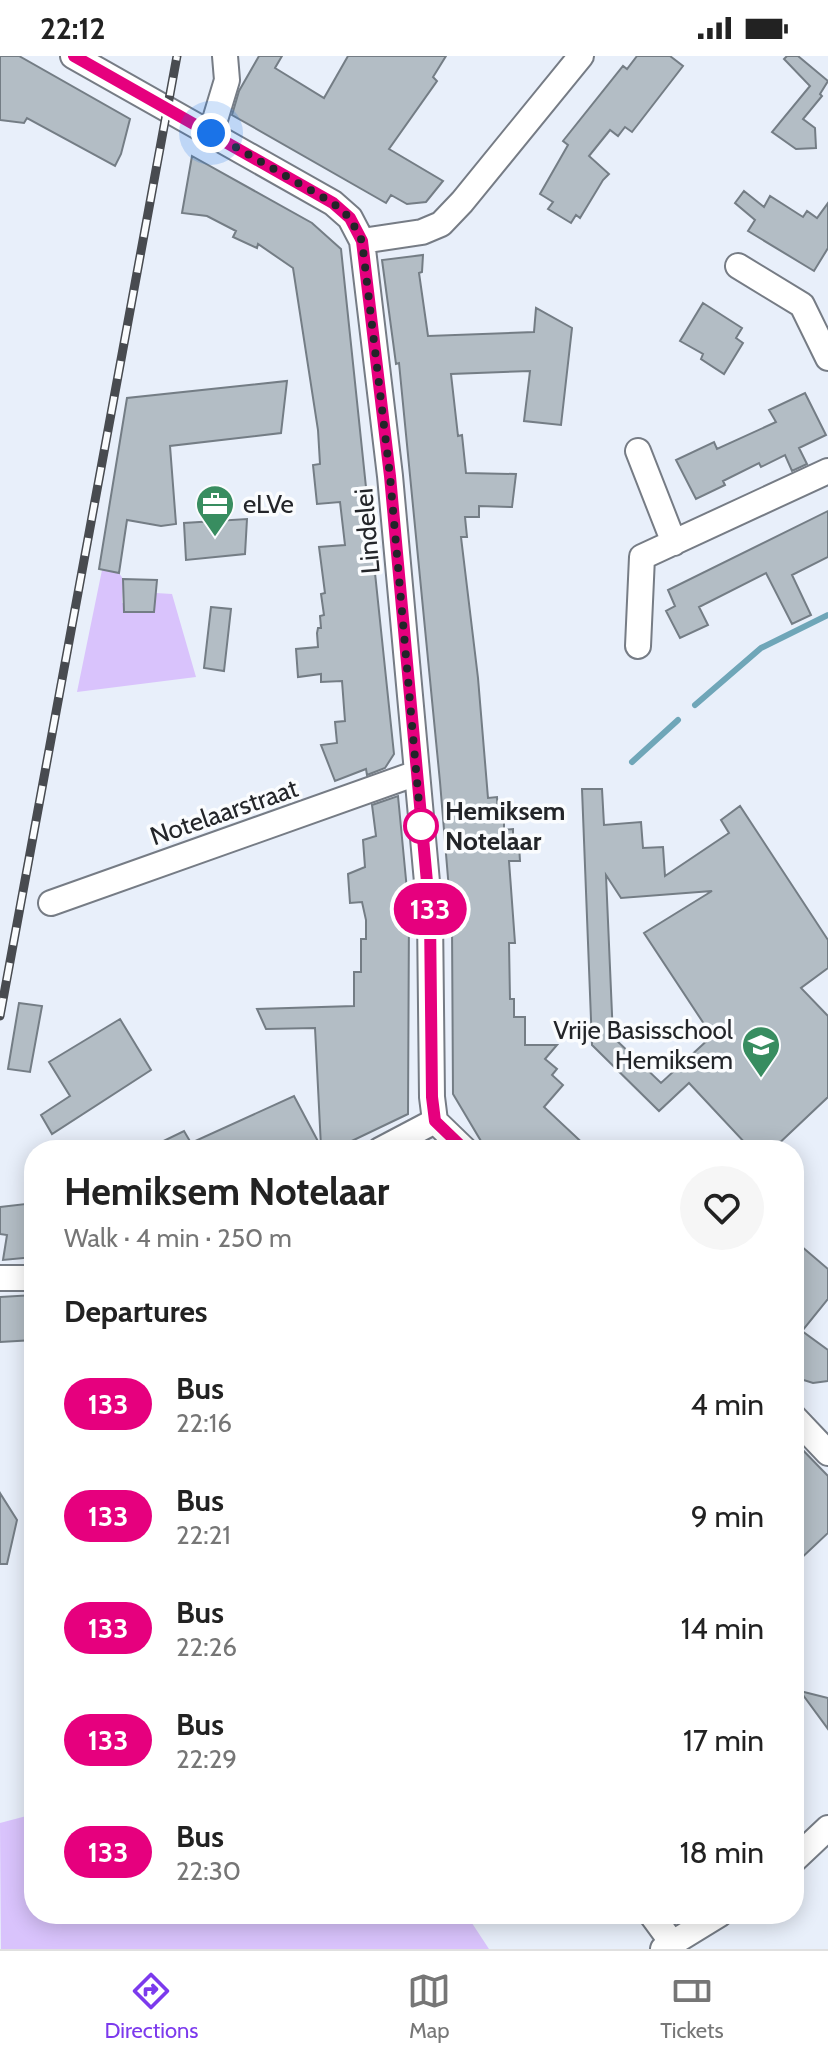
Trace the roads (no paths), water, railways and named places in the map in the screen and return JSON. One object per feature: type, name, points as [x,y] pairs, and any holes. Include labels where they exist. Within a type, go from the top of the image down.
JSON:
[{"type":"street","name":"Lindelei","points":[[73,56],[333,203],[350,218],[362,241],[390,476],[430,915],[432,1097],[435,1121]]},
{"type":"street","points":[[211,133],[227,80],[225,56]]},
{"type":"street","points":[[362,241],[422,232],[441,224],[581,56]]},
{"type":"street","points":[[738,266],[802,305],[828,358]]},
{"type":"street","points":[[638,451],[674,543]]},
{"type":"street","points":[[638,646],[642,557],[828,471]]},
{"type":"street","name":"Notelaarstraat","points":[[51,903],[417,773]]},
{"type":"street","points":[[399,1140],[435,1121],[455,1140]]},
{"type":"street","points":[[0,1278],[24,1278]]},
{"type":"street","points":[[804,1428],[828,1453]]},
{"type":"street","points":[[804,1851],[828,1828]]},
{"type":"street","points":[[656,1924],[668,1947],[704,1924]]},
{"type":"waterway","points":[[695,705],[761,648],[828,615]]},
{"type":"waterway","points":[[632,762],[678,720]]},
{"type":"railway","points":[[0,1016],[177,56]]},
{"type":"place","name":"eLVe","points":[[215,538]]},
{"type":"place","name":"Hemiksem Notelaar","points":[[421,826]]},
{"type":"place","name":"Vrije Basisschool Hemiksem","points":[[761,1079]]}]
